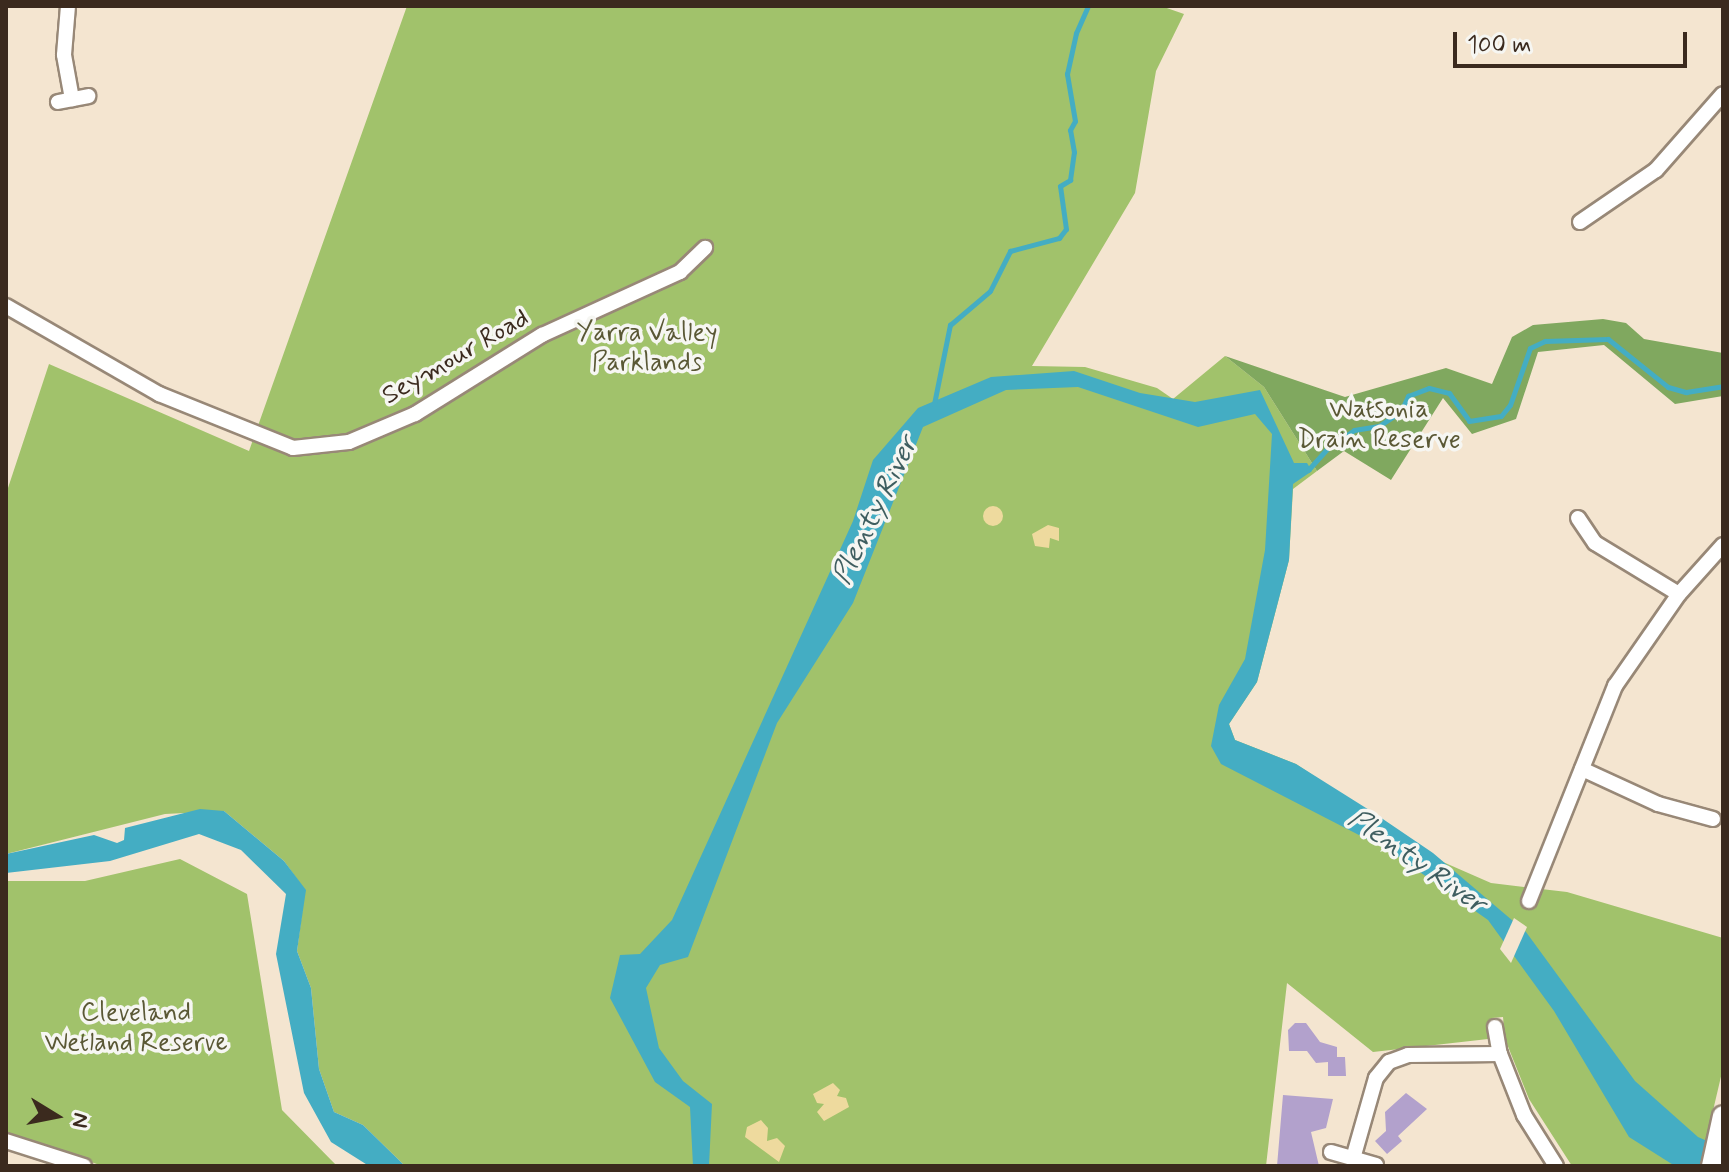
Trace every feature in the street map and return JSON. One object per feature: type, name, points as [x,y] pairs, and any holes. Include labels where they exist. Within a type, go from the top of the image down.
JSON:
[{"type":"main road","points":[[1712,1166],[1723,1116]]},
{"type":"street","points":[[68,6],[64,55],[65,101],[88,96]]},
{"type":"street","points":[[1580,222],[1656,170],[1723,94]]},
{"type":"street","name":"Seymour Road","points":[[6,306],[159,394],[293,448],[349,442],[415,414],[542,335],[680,272],[705,248]]},
{"type":"street","points":[[1578,518],[1595,543],[1679,594]]},
{"type":"street","points":[[1529,901],[1615,686],[1679,594],[1723,545]]},
{"type":"street","points":[[1582,769],[1658,804],[1713,819]]},
{"type":"street","points":[[1495,1027],[1500,1054],[1524,1115],[1556,1166]]},
{"type":"street","points":[[1354,1155],[1376,1078],[1389,1062],[1408,1055],[1500,1054]]},
{"type":"street","points":[[6,1141],[84,1166]]},
{"type":"street","points":[[1331,1152],[1354,1155],[1376,1165]]},
{"type":"green space","name":"Yarra Valley Parklands","points":[[407,6],[1161,6],[1184,14],[1156,71],[1135,193],[1032,366],[1085,367],[1157,388],[1173,399],[1225,356],[1264,387],[1317,471],[1293,489],[1289,560],[1257,682],[1229,724],[1235,740],[1296,764],[1443,862],[1491,883],[1567,892],[1723,938],[1723,1068],[1700,1166],[1572,1166],[1529,1099],[1505,1039],[1503,1017],[1492,1018],[1488,1039],[1373,1052],[1287,983],[1266,1166],[405,1166],[363,1125],[334,1112],[319,1069],[311,988],[297,951],[305,890],[284,861],[224,811],[165,814],[6,854],[6,494],[49,364],[249,451]]},
{"type":"green space","name":"Watsonia Drain Reserve","points":[[1603,319],[1626,323],[1644,339],[1723,353],[1723,396],[1675,404],[1604,345],[1538,352],[1516,419],[1472,434],[1443,398],[1391,480],[1344,451],[1317,471],[1264,387],[1225,356],[1345,397],[1446,368],[1492,384],[1512,337],[1533,325]]},
{"type":"green space","name":"Cleveland Wetland Reserve","points":[[180,859],[247,894],[282,1110],[337,1166],[103,1166],[6,1134],[6,881],[85,881]]},
{"type":"sand","points":[[993,506],[1000,509],[1003,516],[1000,523],[993,526],[986,523],[983,516],[986,509]]},
{"type":"sand","points":[[1048,525],[1059,528],[1059,541],[1050,538],[1049,548],[1035,546],[1032,534]]},
{"type":"sand","points":[[833,1083],[840,1090],[837,1096],[846,1098],[849,1107],[824,1121],[817,1112],[824,1104],[817,1103],[813,1094]]},
{"type":"sand","points":[[761,1120],[768,1128],[767,1141],[777,1138],[785,1146],[779,1162],[745,1137],[747,1127]]},
{"type":"water","name":"Plenty River","points":[[1074,371],[1140,393],[1195,402],[1260,390],[1294,463],[1307,463],[1312,471],[1293,484],[1289,560],[1257,682],[1229,724],[1235,740],[1296,764],[1374,813],[1433,853],[1526,932],[1635,1081],[1698,1137],[1723,1148],[1723,1166],[1675,1166],[1629,1137],[1554,1011],[1488,920],[1390,851],[1221,764],[1211,746],[1219,705],[1245,659],[1265,550],[1272,434],[1255,414],[1198,427],[1078,387],[1006,390],[923,427],[853,603],[777,723],[688,957],[660,965],[646,988],[659,1048],[683,1081],[712,1104],[709,1166],[693,1166],[690,1107],[655,1082],[610,998],[620,955],[640,954],[672,920],[853,521],[873,460],[918,408],[991,377]]},
{"type":"water","points":[[200,809],[224,811],[284,861],[306,890],[297,951],[311,988],[319,1069],[334,1112],[363,1125],[405,1166],[369,1166],[331,1142],[304,1093],[276,954],[286,894],[241,850],[199,834],[110,861],[6,873],[6,854],[94,835],[117,843],[124,840],[125,828]]},
{"type":"pier","points":[[1514,918],[1527,927],[1511,963],[1500,949]]},
{"type":"building","points":[[1295,1023],[1306,1023],[1320,1042],[1337,1047],[1337,1057],[1345,1057],[1346,1076],[1328,1076],[1328,1062],[1316,1063],[1307,1051],[1289,1051],[1288,1030]]},
{"type":"building","points":[[1406,1093],[1427,1109],[1398,1136],[1402,1141],[1387,1154],[1375,1141],[1386,1131],[1385,1112]]},
{"type":"building","points":[[1283,1095],[1333,1099],[1326,1128],[1311,1132],[1319,1166],[1277,1166]]},
{"type":"waterway","points":[[934,404],[950,325],[990,291],[1010,251],[1059,238],[1066,229],[1060,186],[1070,180],[1074,152],[1070,130],[1075,121],[1067,74],[1076,33],[1088,6]]},
{"type":"waterway","points":[[1308,470],[1329,447],[1354,430],[1379,426],[1401,411],[1408,396],[1429,388],[1449,393],[1469,421],[1501,416],[1510,405],[1530,348],[1545,341],[1608,339],[1668,387],[1686,392],[1723,386]]}]
